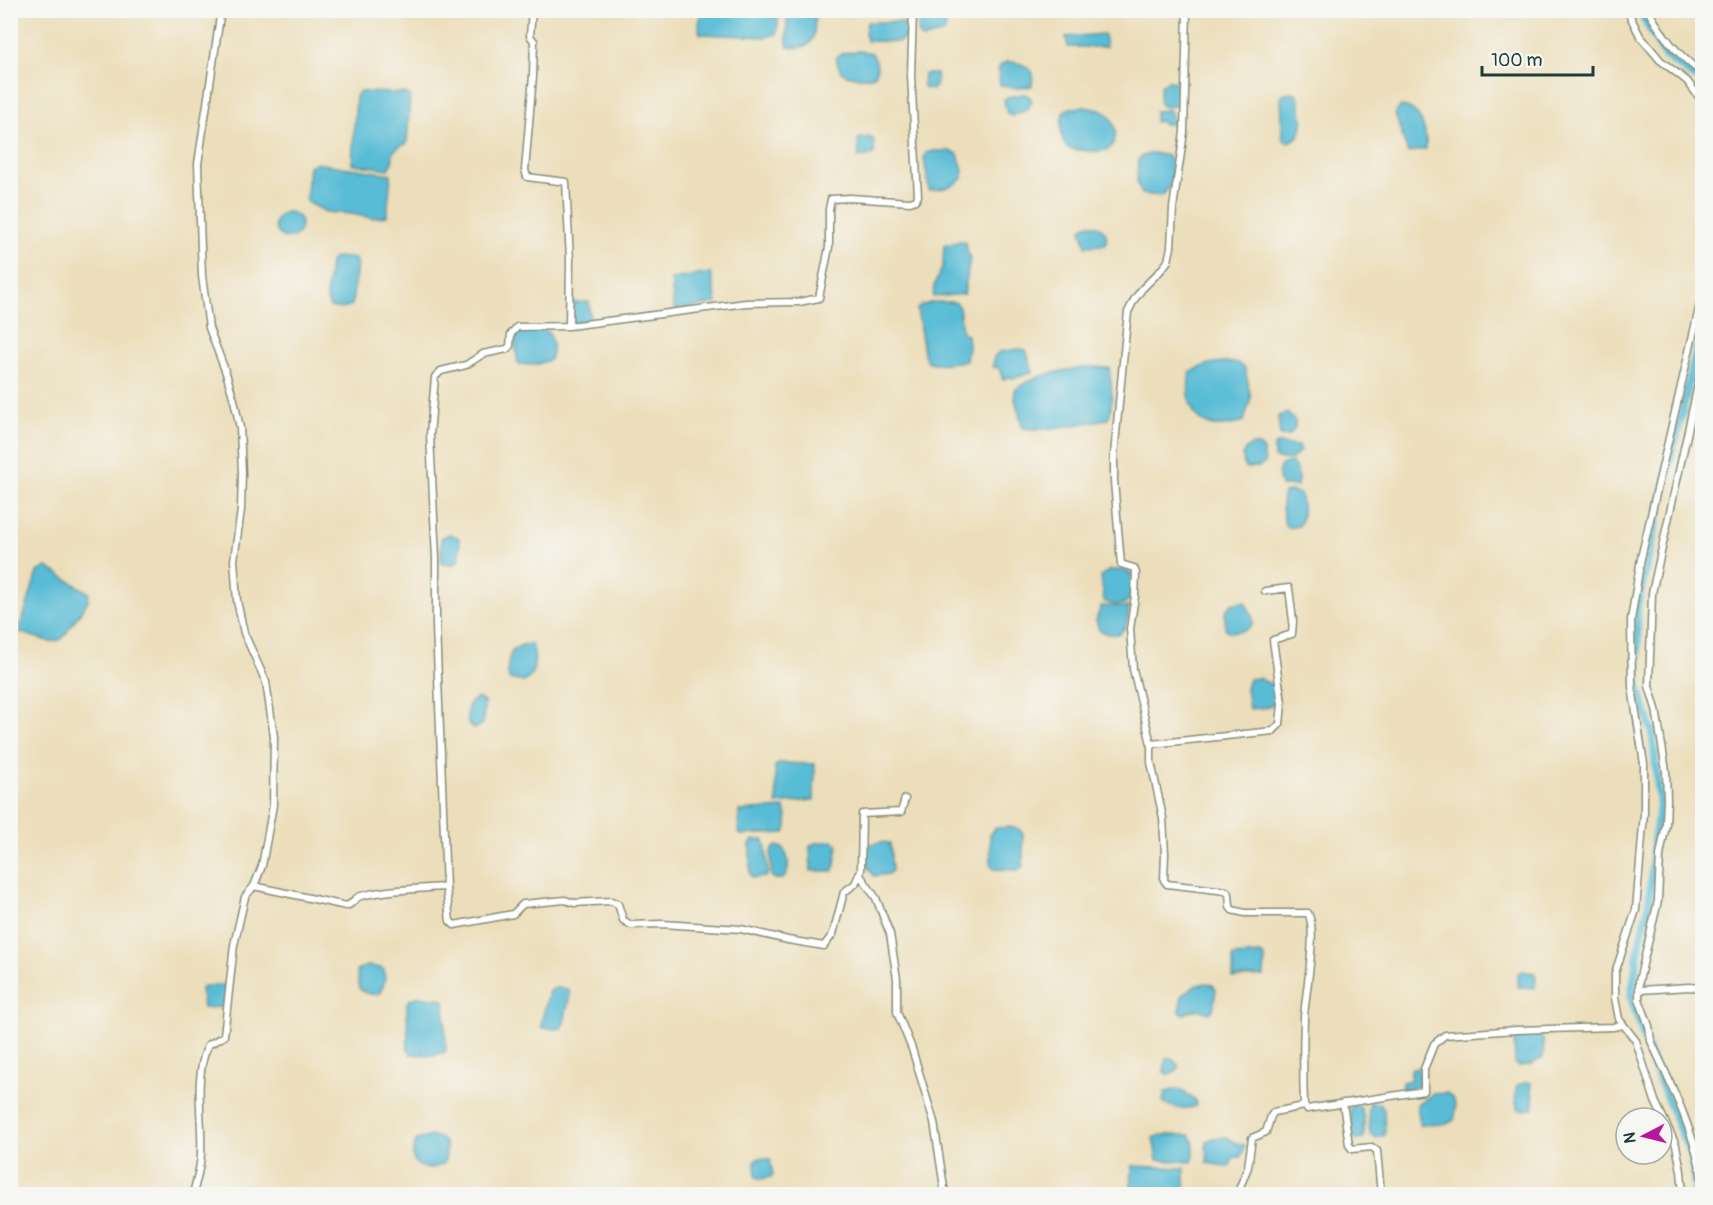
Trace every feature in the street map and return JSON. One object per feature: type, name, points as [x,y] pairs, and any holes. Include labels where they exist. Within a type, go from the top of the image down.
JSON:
[{"type":"street","points":[[193,1194],[201,1162],[200,1078],[203,1059],[208,1045],[224,1036],[234,945],[245,897],[254,886],[262,866],[273,805],[274,737],[266,682],[244,633],[237,601],[234,560],[241,510],[240,428],[234,400],[206,312],[199,221],[198,164],[221,10]]},
{"type":"street","points":[[532,10],[533,76],[525,170],[527,177],[566,182],[570,260],[569,326]]},
{"type":"street","points":[[905,799],[901,812],[862,813],[860,874],[855,884],[844,892],[833,934],[829,942],[822,946],[741,929],[662,924],[631,925],[624,920],[618,904],[611,901],[574,903],[565,900],[523,904],[513,914],[452,924],[446,888],[430,435],[435,377],[441,371],[466,365],[483,354],[507,349],[510,346],[511,334],[517,327],[569,326],[746,303],[799,303],[819,298],[825,279],[829,247],[831,199],[910,202],[916,200],[918,196],[911,75],[913,10]]},
{"type":"street","points":[[1187,10],[1184,132],[1173,208],[1171,248],[1168,261],[1142,289],[1128,312],[1114,455],[1121,564],[1134,568],[1136,573],[1130,629],[1133,669],[1151,744],[1150,762],[1162,818],[1166,854],[1164,880],[1167,884],[1226,891],[1229,894],[1232,910],[1245,913],[1308,913],[1311,918],[1312,943],[1305,1015],[1304,1106]]},
{"type":"street","points":[[1627,10],[1640,36],[1660,60],[1687,81],[1702,101]]},
{"type":"street","points":[[1648,10],[1664,38],[1702,73]]},
{"type":"street","points":[[1683,1194],[1676,1144],[1655,1101],[1636,1041],[1619,1019],[1615,998],[1615,973],[1636,910],[1644,813],[1644,764],[1632,687],[1631,620],[1641,558],[1702,296]]},
{"type":"street","points":[[1702,367],[1652,593],[1648,686],[1656,709],[1666,771],[1667,799],[1666,824],[1660,856],[1658,901],[1639,981],[1639,999],[1649,1026],[1651,1041],[1692,1140],[1700,1164],[1702,1180]]},
{"type":"street","points":[[1151,744],[1273,731],[1280,724],[1282,704],[1273,640],[1292,634],[1293,621],[1289,588],[1265,591]]},
{"type":"street","points":[[860,874],[876,898],[890,934],[897,979],[897,1012],[912,1049],[934,1122],[945,1194]]},
{"type":"street","points":[[254,886],[346,906],[352,904],[359,896],[393,891],[446,888]]},
{"type":"street","points":[[1640,990],[1702,988]]},
{"type":"street","points":[[1242,1194],[1240,1187],[1248,1167],[1252,1138],[1266,1131],[1274,1112],[1424,1091],[1424,1069],[1434,1044],[1445,1035],[1516,1029],[1623,1025]]},
{"type":"street","points":[[1343,1103],[1348,1145],[1352,1149],[1372,1147],[1377,1150],[1381,1194]]},
{"type":"street","points":[[1702,1188],[1702,1194]]},
{"type":"water","points":[[700,11],[779,11],[777,34],[766,37],[701,34],[699,31]]},
{"type":"water","points":[[787,11],[815,11],[813,39],[806,46],[795,48],[787,46]]},
{"type":"water","points":[[917,11],[944,11],[946,27],[944,33],[922,39],[919,36]]},
{"type":"water","points":[[867,22],[902,22],[905,26],[906,37],[898,42],[867,41],[865,33]]},
{"type":"water","points":[[1104,34],[1106,47],[1068,47],[1066,37]]},
{"type":"water","points":[[860,51],[872,53],[877,67],[874,76],[854,77],[840,70],[836,57],[843,53]]},
{"type":"water","points":[[1007,62],[1015,62],[1028,67],[1033,73],[1032,86],[1018,88],[1000,85],[998,69]]},
{"type":"water","points":[[924,74],[936,74],[937,83],[932,90],[923,88]]},
{"type":"water","points":[[1168,81],[1181,85],[1180,105],[1166,107],[1161,105],[1159,100],[1161,85]]},
{"type":"water","points":[[360,92],[410,95],[407,143],[395,149],[389,169],[352,164],[356,96]]},
{"type":"water","points":[[1284,93],[1297,94],[1302,123],[1299,135],[1287,142],[1283,139],[1281,98]]},
{"type":"water","points":[[1024,94],[1032,100],[1028,109],[1012,116],[1007,114],[1004,100],[1007,97]]},
{"type":"water","points":[[1401,106],[1408,107],[1418,116],[1424,129],[1426,149],[1408,153],[1395,114]]},
{"type":"water","points":[[1083,107],[1106,113],[1112,120],[1115,140],[1107,150],[1067,148],[1061,130],[1064,111]]},
{"type":"water","points":[[1169,110],[1173,124],[1155,122],[1155,111]]},
{"type":"water","points":[[871,137],[874,141],[874,154],[859,158],[858,139]]},
{"type":"water","points":[[950,151],[958,154],[963,178],[947,187],[929,190],[924,158],[926,153]]},
{"type":"water","points":[[1153,153],[1168,156],[1172,167],[1171,183],[1161,196],[1142,194],[1137,183],[1138,160],[1142,156]]},
{"type":"water","points":[[315,163],[391,174],[387,216],[371,218],[326,212],[306,201],[309,166]]},
{"type":"water","points":[[288,212],[297,216],[301,225],[297,234],[288,238],[279,234],[275,225],[279,216]]},
{"type":"water","points":[[1090,224],[1104,230],[1105,245],[1086,246],[1081,230]]},
{"type":"water","points":[[960,241],[965,242],[970,259],[964,294],[933,297],[934,286],[943,265],[944,246]]},
{"type":"water","points":[[339,257],[355,259],[357,265],[352,305],[341,309],[330,307],[326,296],[330,262]]},
{"type":"water","points":[[711,273],[717,303],[674,309],[671,279]]},
{"type":"water","points":[[589,302],[590,321],[572,323],[571,303]]},
{"type":"water","points":[[933,302],[955,302],[959,306],[962,333],[967,335],[966,361],[938,364],[927,361],[917,309]]},
{"type":"water","points":[[542,329],[551,338],[550,360],[534,365],[518,364],[514,335],[518,330]]},
{"type":"water","points":[[1026,350],[1033,372],[1015,378],[1007,377],[1003,380],[999,368],[993,367],[994,357],[999,352]]},
{"type":"water","points":[[1238,363],[1245,368],[1251,398],[1244,421],[1216,426],[1198,418],[1193,410],[1189,399],[1190,372],[1209,364]]},
{"type":"water","points":[[1092,367],[1109,368],[1112,394],[1108,419],[1055,428],[1023,428],[1015,399],[1015,390],[1042,376]]},
{"type":"water","points":[[1287,413],[1295,421],[1295,428],[1289,436],[1280,436],[1278,416]]},
{"type":"water","points":[[1278,444],[1298,446],[1300,451],[1292,459],[1277,459],[1274,457],[1274,446]]},
{"type":"water","points":[[1252,445],[1259,446],[1263,450],[1265,463],[1259,467],[1246,468],[1243,455]]},
{"type":"water","points":[[1290,462],[1297,473],[1297,486],[1281,486],[1278,476],[1281,465]]},
{"type":"water","points":[[1291,491],[1300,494],[1302,514],[1299,526],[1288,528],[1285,525],[1282,501],[1284,493]]},
{"type":"water","points":[[449,534],[458,537],[460,544],[458,561],[451,565],[441,564],[441,538]]},
{"type":"water","points":[[47,567],[89,593],[88,601],[63,638],[50,642],[19,632],[37,572]]},
{"type":"water","points":[[1111,570],[1124,570],[1131,574],[1131,598],[1122,604],[1111,604],[1104,601],[1101,576]]},
{"type":"water","points":[[1245,602],[1252,615],[1253,624],[1244,631],[1229,632],[1225,628],[1225,611],[1233,603]]},
{"type":"water","points":[[1101,606],[1129,607],[1125,627],[1118,634],[1113,635],[1099,630],[1096,620]]},
{"type":"water","points":[[531,644],[535,659],[531,675],[524,682],[509,679],[508,660],[513,650]]},
{"type":"water","points":[[1258,678],[1277,687],[1277,700],[1271,706],[1249,709],[1246,688],[1249,679]]},
{"type":"water","points":[[478,698],[484,702],[483,724],[474,729],[468,723],[467,711],[471,702]]},
{"type":"water","points":[[779,763],[815,764],[814,800],[777,804],[775,766]]},
{"type":"water","points":[[784,808],[787,820],[785,833],[741,835],[738,833],[739,811]]},
{"type":"water","points":[[996,828],[1019,829],[1023,834],[1023,866],[1018,870],[994,869],[991,866],[990,834]]},
{"type":"water","points":[[754,840],[764,840],[768,873],[766,877],[753,878],[750,874],[750,844]]},
{"type":"water","points":[[834,841],[838,845],[834,871],[811,871],[810,846],[815,843]]},
{"type":"water","points":[[880,842],[890,843],[892,871],[888,874],[874,876],[867,866],[867,845]]},
{"type":"water","points":[[776,846],[783,848],[788,860],[786,876],[783,879],[775,879],[771,876],[771,851]]},
{"type":"water","points":[[1261,954],[1265,958],[1264,976],[1233,978],[1233,956]]},
{"type":"water","points":[[368,966],[384,970],[385,981],[380,993],[369,994],[359,988],[357,972]]},
{"type":"water","points":[[1521,971],[1535,973],[1535,988],[1518,987],[1518,975]]},
{"type":"water","points":[[1207,983],[1213,985],[1216,990],[1213,1010],[1209,1013],[1197,1009],[1184,1014],[1180,1012],[1182,995],[1196,985]]},
{"type":"water","points":[[225,985],[227,990],[224,1007],[203,1008],[201,989],[203,986]]},
{"type":"water","points":[[556,988],[568,989],[570,994],[563,1027],[542,1028],[549,991]]},
{"type":"water","points":[[417,997],[439,998],[444,1001],[446,1050],[444,1053],[411,1054],[408,1049],[407,1003]]},
{"type":"water","points":[[1520,1034],[1540,1035],[1544,1042],[1543,1058],[1530,1065],[1518,1066],[1515,1063],[1514,1038]]},
{"type":"water","points":[[1166,1058],[1173,1059],[1179,1067],[1176,1072],[1169,1075],[1164,1072]]},
{"type":"water","points":[[1418,1068],[1420,1085],[1402,1090],[1402,1082],[1411,1080],[1411,1069]]},
{"type":"water","points":[[1531,1083],[1534,1107],[1520,1110],[1515,1095],[1517,1085]]},
{"type":"water","points":[[1178,1089],[1195,1099],[1196,1106],[1179,1108],[1163,1102],[1165,1092]]},
{"type":"water","points":[[1447,1093],[1455,1105],[1454,1120],[1447,1124],[1420,1125],[1417,1104],[1433,1094]]},
{"type":"water","points":[[1370,1103],[1379,1103],[1384,1110],[1385,1135],[1375,1138],[1370,1134],[1368,1111]]},
{"type":"water","points":[[1355,1105],[1360,1106],[1363,1113],[1364,1127],[1363,1139],[1356,1140],[1353,1138],[1350,1108]]},
{"type":"water","points":[[1161,1135],[1190,1135],[1194,1148],[1192,1162],[1157,1160],[1153,1138]]},
{"type":"water","points":[[433,1136],[445,1142],[444,1163],[423,1168],[414,1161],[413,1149],[417,1140]]},
{"type":"water","points":[[1227,1137],[1236,1143],[1245,1145],[1241,1157],[1234,1157],[1229,1167],[1208,1163],[1207,1141]]},
{"type":"water","points":[[770,1159],[773,1174],[771,1177],[761,1179],[756,1177],[755,1160]]},
{"type":"water","points":[[1132,1166],[1185,1168],[1185,1194],[1131,1194]]},
{"type":"waterway","points":[[1639,10],[1665,56],[1699,80],[1702,86]]},
{"type":"waterway","points":[[1694,1194],[1692,1159],[1649,1053],[1631,997],[1649,905],[1654,840],[1660,806],[1652,731],[1638,687],[1637,607],[1702,325]]}]
